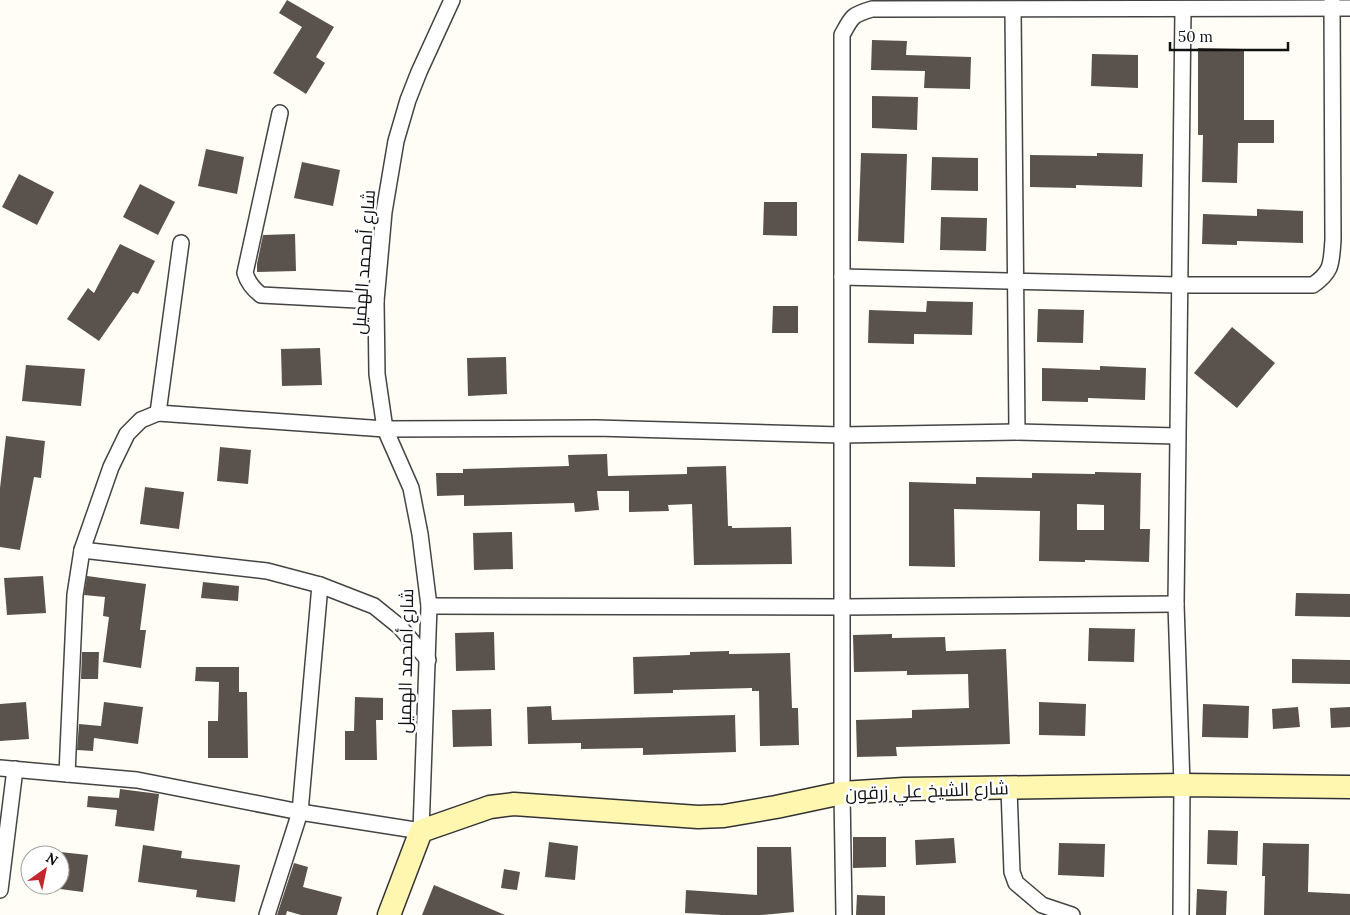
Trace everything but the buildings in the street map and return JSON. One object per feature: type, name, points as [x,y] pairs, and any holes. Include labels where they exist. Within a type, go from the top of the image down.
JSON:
[{"type":"main road","name":"شارع الشيخ علي زرقون","points":[[421,832],[490,807],[514,804],[698,817],[724,816],[842,793],[904,789],[1182,785],[1350,787]]},
{"type":"main road","points":[[389,915],[421,832]]},
{"type":"street","name":"شارع أمحمد الهميل","points":[[421,832],[429,606],[420,534],[411,488],[386,429],[377,374],[376,301],[384,212],[396,141],[408,100],[419,72],[452,0]]},
{"type":"street","points":[[842,278],[1179,285],[1313,285],[1324,278],[1331,266],[1333,240],[1331,4]]},
{"type":"street","points":[[844,915],[841,435],[842,35],[848,23],[856,14],[872,9],[1013,10],[1331,4],[1350,8]]},
{"type":"street","points":[[1181,915],[1182,785],[1176,604],[1177,436],[1179,285],[1189,6]]},
{"type":"street","points":[[1013,10],[1017,432]]},
{"type":"street","points":[[280,113],[245,273],[247,281],[252,289],[261,296],[376,301]]},
{"type":"street","points":[[158,413],[181,243]]},
{"type":"street","points":[[67,774],[75,594],[82,550],[111,467],[127,434],[141,420],[158,413],[386,429],[596,428],[841,435],[1017,432],[1177,436]]},
{"type":"street","points":[[82,550],[267,571],[320,585],[374,606],[400,627],[428,660]]},
{"type":"street","points":[[267,915],[300,812],[320,585]]},
{"type":"street","points":[[429,606],[842,607],[1176,604]]},
{"type":"street","points":[[0,890],[7,769],[137,780],[300,812],[421,832]]},
{"type":"street","points":[[1009,788],[1012,872],[1016,883],[1042,905],[1072,915]]}]
